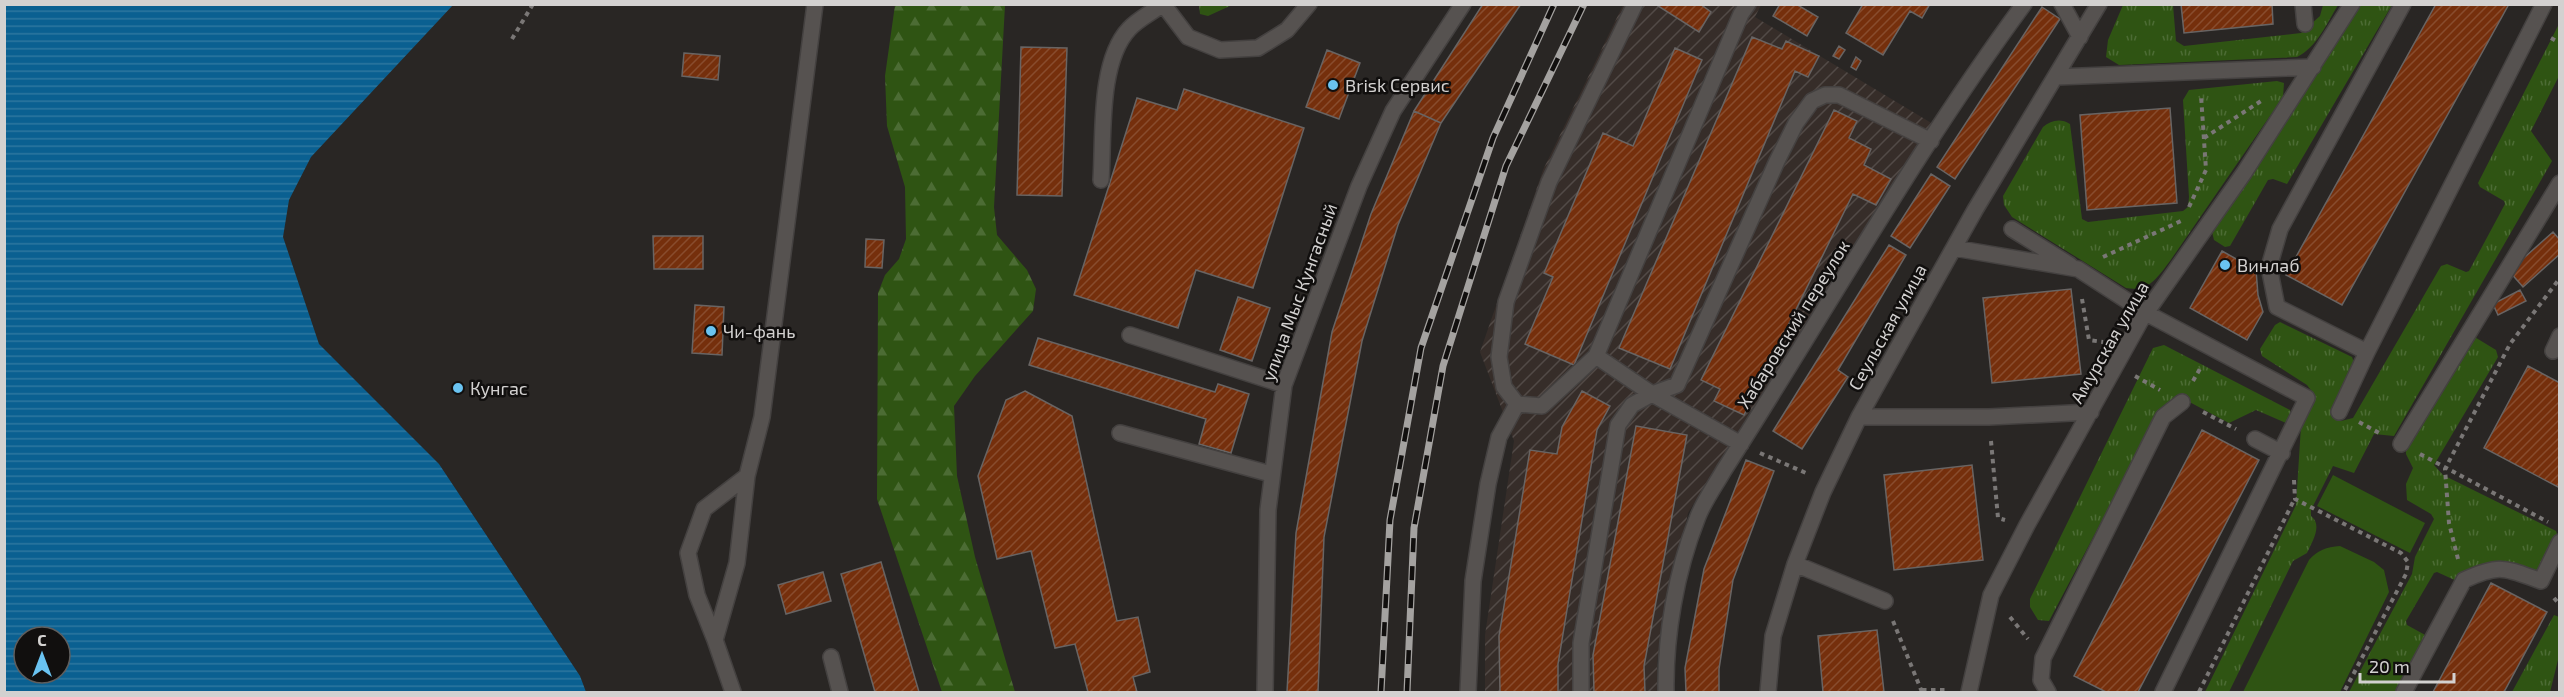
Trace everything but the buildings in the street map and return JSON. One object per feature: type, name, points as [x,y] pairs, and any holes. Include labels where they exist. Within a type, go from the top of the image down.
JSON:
[{"type":"street","points":[[715,640],[736,563],[747,476],[762,417],[815,4]]},
{"type":"street","points":[[1101,180],[1107,77],[1117,48],[1129,29],[1163,4],[1188,37],[1220,50],[1258,48],[1287,30],[1309,4]]},
{"type":"street","name":"улица Мыс Кунгасный","points":[[1265,693],[1268,510],[1284,385],[1359,186],[1393,111],[1463,4]]},
{"type":"street","points":[[1635,4],[1549,182],[1506,302],[1499,357],[1504,387],[1517,404],[1542,406],[1596,356],[1748,4]]},
{"type":"street","name":"Хабаровский переулок","points":[[1666,693],[1666,661],[1680,575],[1697,518],[1931,141],[1995,43],[2024,4]]},
{"type":"street","points":[[2062,4],[2080,37]]},
{"type":"street","name":"Сеульская улица","points":[[1768,693],[1773,636],[1795,564],[1823,492],[1859,417],[1975,210],[2099,4]]},
{"type":"street","points":[[2303,4],[2305,24]]},
{"type":"street","name":"Амурская улица","points":[[1969,693],[1991,595],[2026,525],[2146,313],[2244,173],[2352,4]]},
{"type":"street","points":[[2367,352],[2277,307],[2269,267],[2280,229],[2403,4]]},
{"type":"street","points":[[2339,412],[2367,352],[2544,4]]},
{"type":"street","points":[[2056,77],[2313,68]]},
{"type":"street","points":[[1581,693],[1581,643],[1618,425],[1632,405],[1652,394],[1677,385],[1796,123],[1812,101],[1825,95],[1839,95],[1931,141]]},
{"type":"street","points":[[2401,444],[2559,183]]},
{"type":"street","points":[[2012,229],[2146,313],[2307,398],[2163,693]]},
{"type":"street","points":[[1954,248],[2078,269]]},
{"type":"street","points":[[1130,335],[1284,385]]},
{"type":"street","points":[[2553,351],[2559,336]]},
{"type":"street","points":[[1596,356],[1652,394],[1741,444]]},
{"type":"street","points":[[2048,693],[2041,680],[2043,658],[2163,417],[2182,402]]},
{"type":"street","points":[[1468,693],[1473,581],[1488,484],[1499,436],[1517,404]]},
{"type":"street","points":[[1859,417],[1989,417],[2091,412]]},
{"type":"street","points":[[1120,433],[1271,474]]},
{"type":"street","points":[[2255,439],[2282,453]]},
{"type":"street","points":[[733,693],[697,595],[688,553],[704,509],[747,476]]},
{"type":"street","points":[[2404,693],[2464,580],[2483,571],[2505,568],[2541,581],[2559,542]]},
{"type":"street","points":[[1795,564],[1885,601]]},
{"type":"street","points":[[831,657],[840,693]]},
{"type":"path","points":[[512,39],[533,4]]},
{"type":"path","points":[[2187,210],[2206,170],[2199,71]]},
{"type":"path","points":[[2089,339],[2078,269],[2182,220]]},
{"type":"path","points":[[2464,580],[2449,523],[2445,469],[2510,344],[2559,278]]},
{"type":"path","points":[[2116,365],[2255,439]]},
{"type":"path","points":[[2182,402],[2202,365]]},
{"type":"path","points":[[2339,412],[2533,515]]},
{"type":"path","points":[[1989,417],[1998,518]]},
{"type":"path","points":[[1787,465],[1816,478]]},
{"type":"path","points":[[2199,693],[2295,499],[2294,476]]},
{"type":"path","points":[[2295,499],[2401,553],[2408,562],[2406,574],[2344,693]]},
{"type":"path","points":[[1885,601],[1922,693]]},
{"type":"shaded area","points":[[1623,5],[1761,5],[1755,17],[1933,124],[1688,513],[1657,661],[1657,692],[1485,692],[1485,635],[1514,441],[1480,352],[1543,170]]},
{"type":"green space","points":[[1199,4],[1232,5],[1208,16],[1200,14]]},
{"type":"green space","points":[[895,5],[1005,5],[994,207],[997,235],[1027,270],[1036,289],[1033,311],[975,376],[954,406],[957,476],[975,557],[1015,692],[942,692],[877,499],[878,293],[885,275],[899,259],[906,239],[905,187],[887,126],[885,76]]},
{"type":"green space","points":[[2123,5],[2173,5],[2176,41],[2184,46],[2301,33],[2320,16],[2323,5],[2338,5],[2316,41],[2297,57],[2119,65],[2106,57],[2108,40]]},
{"type":"green space","points":[[2357,5],[2392,5],[2287,184],[2273,179],[2268,180],[2230,246],[2225,247],[2214,240],[2212,232]]},
{"type":"green space","points":[[2559,24],[2559,76],[2531,131],[2552,161],[2394,436],[2374,434],[2354,473],[2333,466],[2311,510],[2316,529],[2307,553],[2293,561],[2229,692],[2205,692],[2296,505],[2301,426],[2313,393],[2307,385],[2262,356],[2260,349],[2275,325],[2280,322],[2352,357],[2354,362],[2333,412],[2335,419],[2341,421],[2353,418],[2441,266],[2447,264],[2466,272],[2469,271],[2505,204],[2504,201],[2480,187],[2478,183]]},
{"type":"green space","points":[[2277,81],[2284,83],[2283,97],[2170,261],[2147,286],[2126,288],[2012,217],[2004,205],[2003,196],[2043,127],[2060,120],[2070,124],[2082,219],[2088,222],[2183,211],[2188,207],[2189,197],[2183,100],[2189,90]]},
{"type":"green space","points":[[2473,336],[2496,350],[2498,357],[2434,465],[2443,475],[2556,531],[2557,534],[2539,569],[2533,573],[2499,561],[2485,563],[2472,569],[2459,582],[2437,572],[2434,573],[2406,621],[2407,625],[2427,638],[2396,692],[2349,692],[2412,574],[2415,557],[2434,519],[2431,514],[2407,500],[2406,484],[2413,468],[2406,449]]},
{"type":"green space","points":[[2164,345],[2290,410],[2291,414],[2286,423],[2256,410],[2229,423],[2180,397],[2157,416],[2049,621],[2038,620],[2030,607],[2030,599],[2153,348]]},
{"type":"green space","points":[[2333,475],[2425,523],[2410,553],[2317,506]]},
{"type":"green space","points":[[2340,546],[2374,562],[2384,570],[2389,592],[2340,692],[2243,692],[2309,560],[2323,550]]},
{"type":"green space","points":[[2554,615],[2559,617],[2559,656],[2550,692],[2512,692]]},
{"type":"water","points":[[4,5],[453,5],[311,157],[289,200],[283,237],[319,344],[439,464],[580,676],[586,692],[5,692]]},
{"type":"railway","points":[[1381,692],[1390,520],[1421,348],[1493,138],[1554,4]]},
{"type":"railway","points":[[1407,692],[1414,528],[1443,366],[1506,166],[1584,4]]},
{"type":"place","name":"Brisk Сервис","points":[[1333,85]]},
{"type":"place","name":"Винлаб","points":[[2225,265]]},
{"type":"place","name":"Чи-фань","points":[[711,331]]},
{"type":"place","name":"Кунгас","points":[[458,388]]}]
